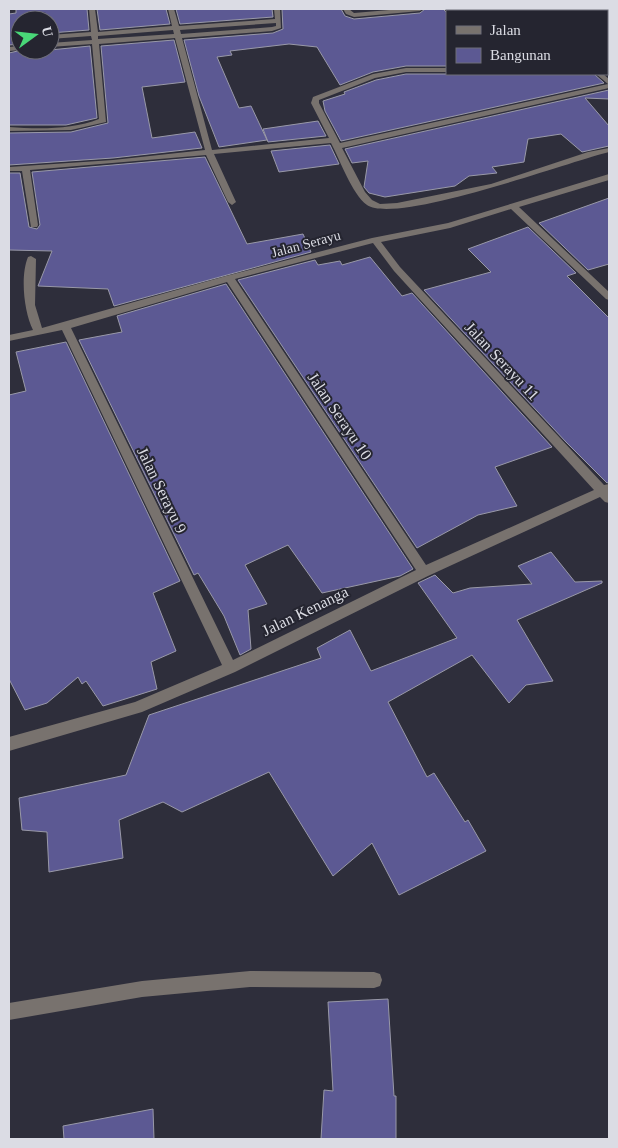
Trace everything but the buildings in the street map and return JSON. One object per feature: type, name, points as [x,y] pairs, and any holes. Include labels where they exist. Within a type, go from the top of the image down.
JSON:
[{"type":"street","points":[[9,129],[29,130],[90,125],[103,120],[92,9]]},
{"type":"street","points":[[171,9],[210,152],[232,202]]},
{"type":"street","points":[[60,44],[279,21],[277,9]]},
{"type":"street","points":[[346,9],[348,13],[354,15],[420,9]]},
{"type":"street","points":[[60,35],[177,32]]},
{"type":"street","points":[[446,70],[406,70],[373,76],[316,99],[315,103],[361,193],[369,202],[378,206],[397,206],[493,186],[591,154],[609,150]]},
{"type":"street","points":[[9,169],[336,143],[609,86]]},
{"type":"street","points":[[26,168],[34,225]]},
{"type":"street","name":"Jalan Serayu","points":[[9,338],[65,326],[229,278],[375,240],[450,225],[609,177]]},
{"type":"street","points":[[514,207],[609,297]]},
{"type":"street","name":"Jalan Serayu 11","points":[[375,240],[397,269],[607,493]]},
{"type":"street","points":[[31,259],[29,291],[32,321],[39,332]]},
{"type":"street","name":"Jalan Serayu 10","points":[[229,278],[424,572]]},
{"type":"street","name":"Jalan Serayu 9","points":[[65,326],[230,668]]},
{"type":"street","name":"Jalan Kenanga","points":[[9,742],[137,708],[230,668],[424,572],[607,493]]},
{"type":"street","points":[[9,1012],[142,988],[250,979],[374,980]]}]
